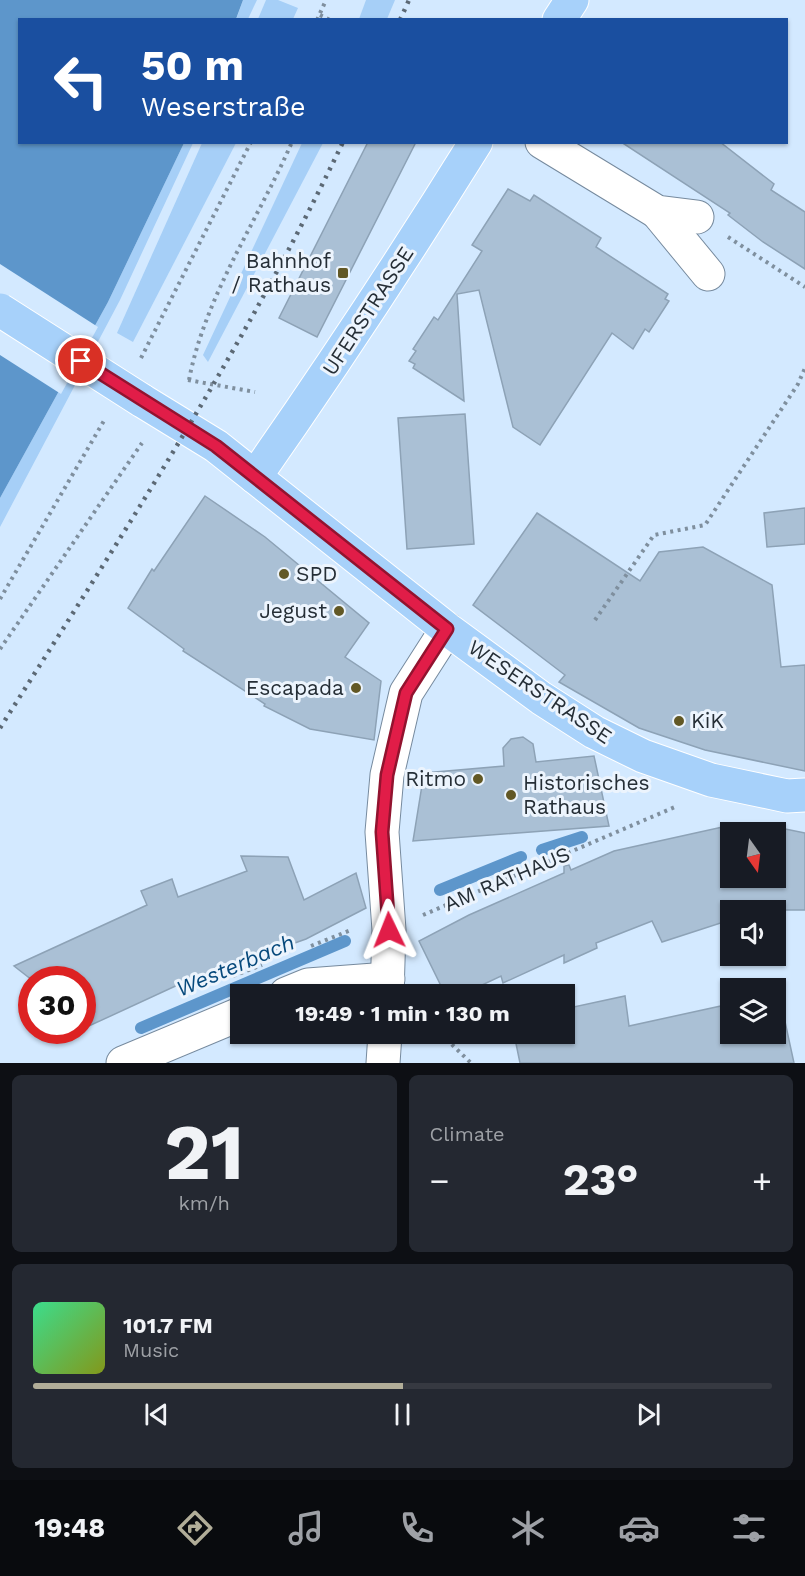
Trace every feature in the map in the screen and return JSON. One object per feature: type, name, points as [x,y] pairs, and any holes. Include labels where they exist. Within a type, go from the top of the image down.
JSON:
[{"type":"main road","points":[[560,18],[572,0]]},
{"type":"main road","name":"UFERSTRASSE","points":[[255,477],[365,318],[475,144]]},
{"type":"main road","name":"WESERSTRASSE","points":[[0,310],[216,446],[447,629],[541,698],[594,732],[643,756],[735,787],[787,796],[805,795]]},
{"type":"street","points":[[545,144],[657,212],[708,274]]},
{"type":"street","points":[[657,212],[697,217]]},
{"type":"street","points":[[387,984],[389,930],[382,832],[387,775],[406,693],[447,629]]},
{"type":"street","points":[[123,1063],[230,1018]]},
{"type":"street","points":[[383,1063],[384,1044]]},
{"type":"path","points":[[319,17],[326,0]]},
{"type":"path","points":[[255,392],[189,380],[193,358],[217,297],[290,144]]},
{"type":"path","points":[[697,217],[805,287]]},
{"type":"path","points":[[595,620],[654,535],[705,525],[798,384],[805,368]]},
{"type":"path","points":[[0,649],[146,438]]},
{"type":"path","name":"AM RATHAUS","points":[[389,930],[693,799],[696,775]]},
{"type":"path","points":[[451,1044],[471,1063]]},
{"type":"shaded area","points":[[0,0],[243,0],[236,18],[18,18],[18,144],[184,144],[108,302],[0,498]]},
{"type":"shaded area","points":[[243,0],[257,0],[248,18],[237,18]]},
{"type":"shaded area","points":[[266,0],[278,0],[298,8],[293,18],[258,18]]},
{"type":"shaded area","points":[[366,0],[395,0],[387,18],[359,18]]},
{"type":"shaded area","points":[[184,144],[193,144],[120,300],[0,527],[0,498],[108,302]]},
{"type":"shaded area","points":[[202,144],[235,144],[133,342],[117,333]]},
{"type":"shaded area","points":[[302,144],[322,144],[208,362],[203,355]]},
{"type":"pier","points":[[0,264],[98,327],[61,394],[0,355]]},
{"type":"building","points":[[367,144],[415,144],[317,337],[279,318]]},
{"type":"building","points":[[624,144],[723,144],[774,184],[771,190],[805,212],[805,269],[763,242],[728,215],[730,213]]},
{"type":"building","points":[[508,189],[530,201],[534,195],[601,238],[596,247],[668,294],[665,299],[669,301],[649,332],[645,329],[633,349],[612,333],[540,445],[513,427],[479,290],[457,294],[464,401],[413,368],[415,364],[409,361],[416,351],[413,349],[434,317],[438,320],[482,251],[472,245]]},
{"type":"building","points":[[465,414],[474,544],[407,549],[398,418]]},
{"type":"building","points":[[205,496],[265,537],[369,623],[345,657],[381,681],[374,740],[310,729],[264,706],[265,704],[183,651],[184,649],[128,608],[152,569],[154,571]]},
{"type":"building","points":[[805,508],[805,544],[767,547],[764,513]]},
{"type":"building","points":[[537,513],[640,581],[659,552],[703,547],[772,585],[781,667],[805,665],[805,771],[705,750],[639,728],[559,682],[565,675],[473,605]]},
{"type":"building","name":"Historisches Rathaus","points":[[523,737],[533,744],[536,762],[594,756],[609,826],[413,841],[424,773],[504,766],[503,748],[511,739]]},
{"type":"building","points":[[720,828],[720,888],[786,888],[786,829],[805,833],[805,910],[786,910],[786,900],[720,900],[720,923],[662,942],[652,921],[596,943],[597,948],[564,963],[564,955],[503,983],[501,976],[484,984],[440,984],[419,941],[469,915],[564,873],[564,866],[569,865],[571,870],[614,851]]},
{"type":"building","points":[[241,856],[288,857],[304,900],[356,873],[366,908],[306,939],[182,983],[96,1023],[96,966],[18,966],[18,969],[14,966],[147,905],[141,891],[172,879],[178,897],[247,871]]},
{"type":"building","points":[[625,996],[629,1026],[720,1006],[720,1044],[786,1044],[786,1026],[794,1063],[520,1063],[516,1044],[575,1044],[575,1007]]},
{"type":"waterway","name":"Westerbach","points":[[542,850],[582,837]]},
{"type":"waterway","name":"Westerbach","points":[[440,890],[521,857]]},
{"type":"waterway","name":"Westerbach","points":[[141,1028],[345,941]]},
{"type":"railway","points":[[401,18],[409,0]]},
{"type":"railway","points":[[0,728],[136,513],[223,367],[265,293],[342,144]]},
{"type":"place","name":"Bahnhof / Rathaus","points":[[343,273]]},
{"type":"place","name":"SPD","points":[[284,574]]},
{"type":"place","name":"Jegust","points":[[339,611]]},
{"type":"place","name":"Escapada","points":[[356,688]]},
{"type":"place","name":"KiK","points":[[679,721]]},
{"type":"place","name":"Ritmo","points":[[478,779]]},
{"type":"place","name":"Historisches Rathaus","points":[[511,795]]},
{"type":"route","points":[[81,361],[216,446],[383,581],[447,629],[406,693],[387,775],[382,832],[387,875],[389,930]]}]
